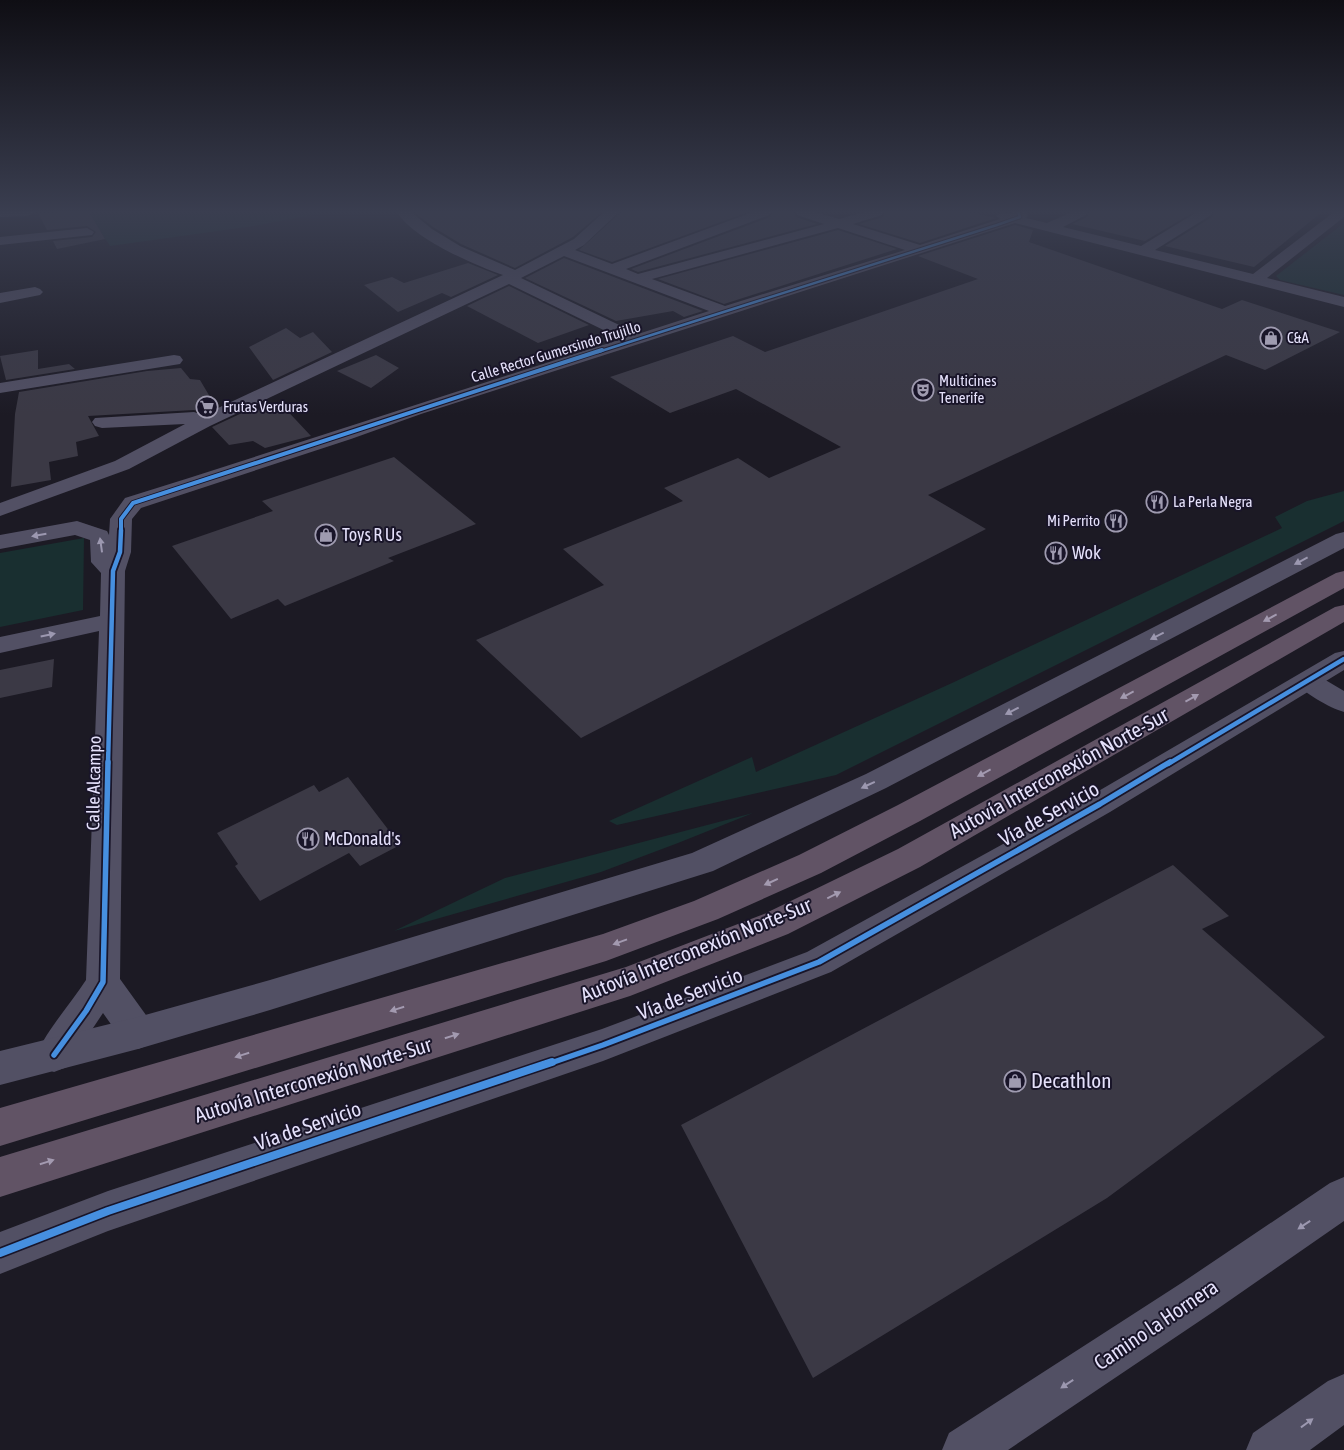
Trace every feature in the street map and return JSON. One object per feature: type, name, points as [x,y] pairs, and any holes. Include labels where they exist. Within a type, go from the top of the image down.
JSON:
[{"type":"highway","name":"Autovía Interconexión Norte-Sur","points":[[0,1127],[606,947],[706,910],[810,864],[909,814],[1344,578]]},
{"type":"highway","name":"Autovía Interconexión Norte-Sur","points":[[0,1177],[630,981],[776,924],[909,858],[1344,612]]},
{"type":"street","points":[[0,510],[122,465],[203,422],[393,331],[506,280]]},
{"type":"street","points":[[517,280],[638,340]]},
{"type":"street","points":[[643,280],[726,312]]},
{"type":"street","name":"Calle Rector Gumersindo Trujillo","points":[[127,490],[170,490],[334,438],[423,407],[828,280]]},
{"type":"street","points":[[1255,280],[1344,302]]},
{"type":"street","points":[[0,298],[35,292]]},
{"type":"street","points":[[0,388],[174,360]]},
{"type":"street","points":[[102,422],[194,418],[203,422]]},
{"type":"street","points":[[88,478],[127,490],[122,465]]},
{"type":"street","name":"Calle Alcampo","points":[[54,1055],[86,1011],[103,982],[113,571],[120,552],[121,519],[127,490]]},
{"type":"street","name":"Calle Alcampo","points":[[0,542],[78,528],[99,536],[103,543],[102,562],[113,571]]},
{"type":"street","points":[[0,1068],[138,1033],[270,995],[702,862],[876,781],[1344,538]]},
{"type":"street","points":[[0,646],[112,621]]},
{"type":"street","name":"Vía de Servicio","points":[[0,1253],[108,1210],[603,1045],[819,962],[1100,804],[1344,659]]},
{"type":"street","points":[[1308,681],[1344,703]]},
{"type":"street","points":[[103,982],[121,1011],[138,1033]]},
{"type":"street","name":"Camino la Hornera","points":[[975,1447],[1344,1198]]},
{"type":"street","points":[[1270,1450],[1344,1397]]},
{"type":"green space","points":[[1280,280],[1344,280],[1344,295]]},
{"type":"green space","points":[[1344,491],[1344,521],[836,775],[617,825],[609,821],[752,757],[756,772],[952,683],[1282,528],[1275,517],[1307,501]]},
{"type":"green space","points":[[84,538],[83,610],[0,627],[0,553]]},
{"type":"green space","points":[[753,813],[601,872],[394,931],[505,878]]},
{"type":"building","points":[[383,280],[397,280],[404,283],[415,280],[488,280],[451,297],[442,293],[398,312],[364,285]]},
{"type":"building","points":[[529,280],[621,280],[703,311],[684,317],[673,311],[616,321]]},
{"type":"building","points":[[660,280],[801,280],[724,304]]},
{"type":"building","points":[[976,280],[1138,280],[1222,309],[1242,300],[1340,332],[1265,370],[1226,355],[928,495],[986,529],[581,738],[476,640],[604,585],[563,549],[683,501],[664,488],[738,458],[769,478],[841,447],[736,389],[670,413],[610,377],[733,336],[765,352]]},
{"type":"building","points":[[509,286],[589,325],[538,343],[467,306]]},
{"type":"building","points":[[286,328],[300,338],[313,332],[332,352],[273,380],[249,347]]},
{"type":"building","points":[[38,350],[38,369],[69,364],[75,369],[6,380],[0,356]]},
{"type":"building","points":[[376,355],[399,368],[371,388],[337,371]]},
{"type":"building","points":[[181,368],[190,379],[200,380],[216,407],[203,413],[194,410],[88,416],[99,436],[76,442],[78,456],[49,462],[51,480],[11,487],[15,414],[19,392],[147,371]]},
{"type":"building","points":[[280,403],[311,436],[265,448],[253,441],[229,445],[212,427],[242,413],[245,414]]},
{"type":"building","name":"Toys R Us","points":[[394,457],[476,524],[388,558],[394,561],[285,606],[278,599],[231,619],[172,546],[273,511],[262,501]]},
{"type":"building","points":[[54,659],[52,687],[0,698],[0,670]]},
{"type":"building","name":"McDonald's","points":[[348,777],[400,845],[360,866],[349,853],[260,901],[235,866],[238,864],[217,833],[314,785],[319,792]]},
{"type":"building","name":"Decathlon","points":[[1173,865],[1229,916],[1202,929],[1325,1037],[1107,1198],[813,1378],[681,1125]]},
{"type":"cycle path","points":[[54,1055],[86,1011],[103,982],[113,571],[120,552],[121,519],[133,503],[344,435],[414,410],[825,280]]},
{"type":"cycle path","points":[[0,1253],[108,1211],[603,1045],[819,962],[1100,804],[1344,659]]},
{"type":"place","name":"C&A","points":[[1271,338]]},
{"type":"place","name":"Multicines Tenerife","points":[[923,390]]},
{"type":"place","name":"Frutas Verduras","points":[[207,407]]},
{"type":"place","name":"La Perla Negra","points":[[1157,502]]},
{"type":"place","name":"Mi Perrito","points":[[1116,521]]},
{"type":"place","name":"Toys R Us","points":[[326,535]]},
{"type":"place","name":"Wok","points":[[1056,553]]},
{"type":"place","name":"McDonald's","points":[[308,839]]},
{"type":"place","name":"Decathlon","points":[[1015,1081]]}]
